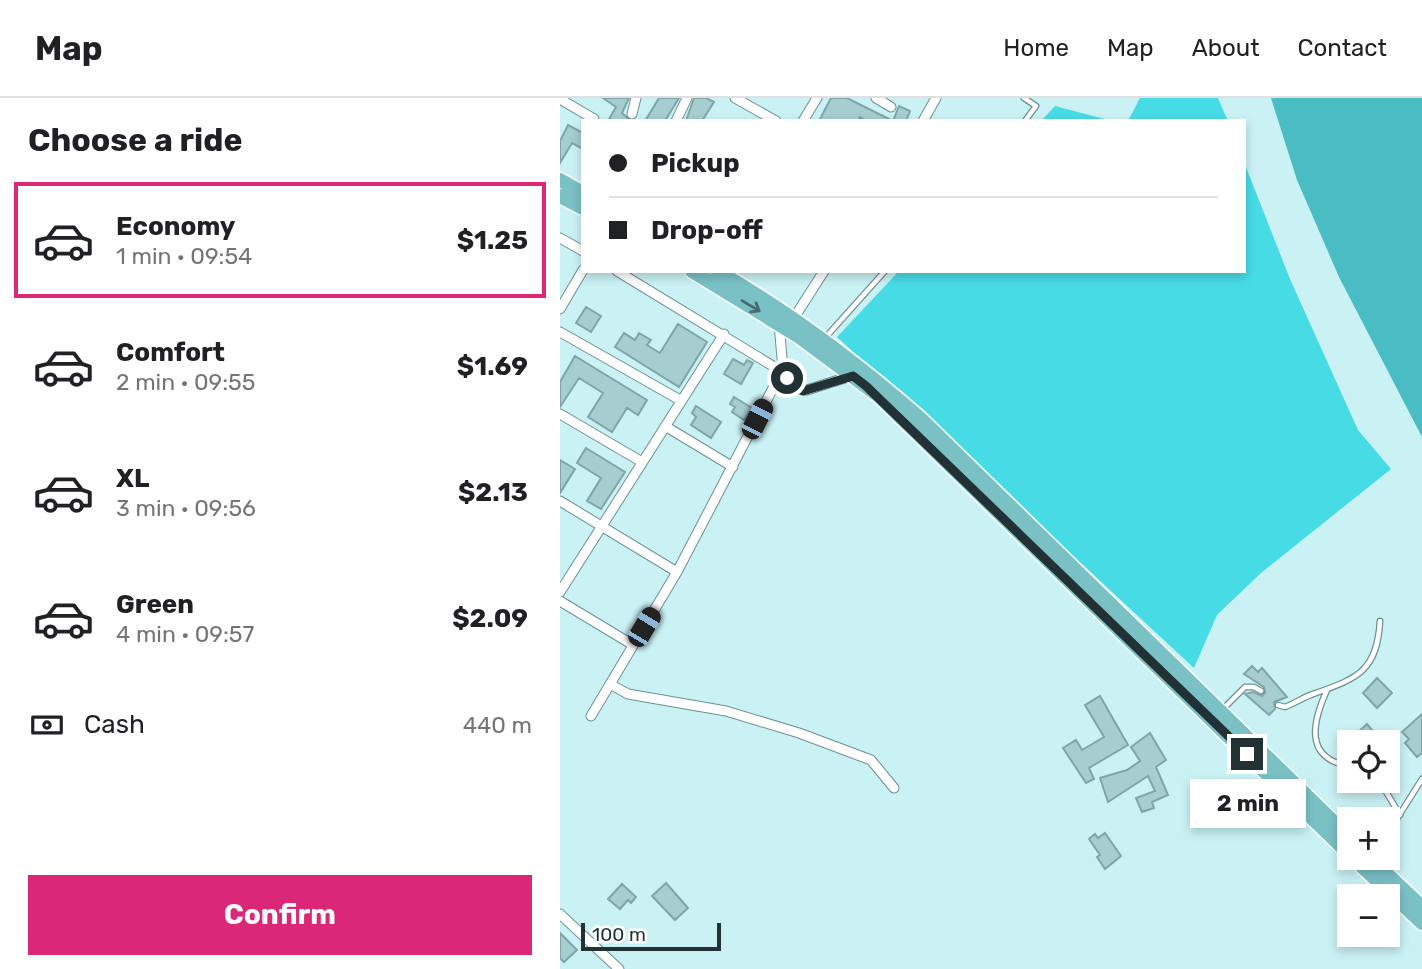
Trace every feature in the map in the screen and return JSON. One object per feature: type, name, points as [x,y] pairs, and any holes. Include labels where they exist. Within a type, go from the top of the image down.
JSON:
[{"type":"main road","points":[[560,180],[581,192]]},
{"type":"main road","points":[[560,196],[581,207]]},
{"type":"main road","points":[[695,273],[779,324],[853,376],[910,426],[1337,842]]},
{"type":"main road","points":[[720,273],[794,318],[921,419],[1337,825]]},
{"type":"main road","points":[[1366,870],[1422,923]]},
{"type":"main road","points":[[1383,870],[1422,907]]},
{"type":"street","points":[[632,114],[636,98]]},
{"type":"street","points":[[677,119],[687,98]]},
{"type":"street","points":[[735,98],[772,119]]},
{"type":"street","points":[[804,119],[817,98]]},
{"type":"street","points":[[876,98],[891,107]]},
{"type":"street","points":[[924,119],[936,98]]},
{"type":"street","points":[[560,99],[594,119]]},
{"type":"street","points":[[560,238],[581,250]]},
{"type":"street","points":[[560,309],[581,273]]},
{"type":"street","points":[[620,273],[782,370],[787,378],[803,391],[853,376]]},
{"type":"street","points":[[794,318],[823,273]]},
{"type":"street","points":[[591,716],[677,572],[782,370],[779,324]]},
{"type":"street","points":[[560,332],[680,400]]},
{"type":"street","points":[[560,592],[724,334]]},
{"type":"street","points":[[560,414],[642,462]]},
{"type":"street","points":[[665,426],[733,467]]},
{"type":"street","points":[[560,501],[677,572]]},
{"type":"street","points":[[560,601],[633,645]]},
{"type":"street","points":[[610,684],[628,694],[726,711],[799,733],[871,760],[894,788]]},
{"type":"street","points":[[560,914],[619,969]]},
{"type":"lane","points":[[1024,98],[1036,106],[1027,119]]},
{"type":"lane","points":[[824,340],[883,273]]},
{"type":"lane","points":[[1278,705],[1285,707],[1327,690],[1353,678],[1367,667],[1377,652],[1380,621]]},
{"type":"lane","points":[[1221,711],[1245,687],[1261,691]]},
{"type":"lane","points":[[1327,690],[1316,715],[1313,734],[1318,745],[1337,762]]},
{"type":"lane","points":[[1400,815],[1422,779]]},
{"type":"shaded area","points":[[1140,98],[1218,98],[1227,119],[1129,119]]},
{"type":"shaded area","points":[[1271,98],[1422,98],[1422,437],[1339,277],[1297,180]]},
{"type":"shaded area","points":[[1055,106],[1104,119],[1043,119]]},
{"type":"shaded area","points":[[1246,167],[1290,279],[1358,430],[1391,469],[1261,573],[1217,615],[1194,668],[837,337],[897,273],[1246,273]]},
{"type":"building","points":[[603,98],[629,98],[622,113],[629,119],[609,119],[616,107]]},
{"type":"building","points":[[659,98],[679,98],[666,119],[646,119]]},
{"type":"building","points":[[694,98],[706,98],[714,102],[703,119],[687,119]]},
{"type":"building","points":[[831,98],[847,98],[889,119],[860,117],[820,119]]},
{"type":"building","points":[[899,106],[910,111],[907,119],[894,119]]},
{"type":"building","points":[[568,125],[581,132],[581,148],[572,143],[560,163],[560,141]]},
{"type":"building","points":[[586,307],[601,316],[591,332],[576,323]]},
{"type":"building","points":[[678,324],[707,342],[679,387],[615,347],[624,333],[635,340],[639,333],[651,340],[647,345],[660,353]]},
{"type":"building","points":[[575,356],[647,400],[638,415],[627,408],[612,432],[588,417],[603,393],[579,378],[560,407],[560,382]]},
{"type":"building","points":[[733,359],[744,365],[747,360],[753,363],[741,384],[724,374]]},
{"type":"building","points":[[734,397],[752,408],[744,420],[732,412],[735,407],[730,404]]},
{"type":"building","points":[[696,406],[721,422],[711,438],[691,425],[696,417],[692,413]]},
{"type":"building","points":[[586,448],[625,472],[601,509],[587,501],[601,478],[577,463]]},
{"type":"building","points":[[560,460],[575,469],[560,493]]},
{"type":"building","points":[[1252,666],[1258,672],[1262,668],[1287,697],[1274,702],[1275,709],[1269,715],[1245,694],[1253,692],[1262,696],[1265,693],[1264,687],[1244,674]]},
{"type":"building","points":[[1377,678],[1392,693],[1377,708],[1363,693]]},
{"type":"building","points":[[1100,696],[1128,745],[1089,768],[1094,779],[1086,783],[1063,748],[1076,740],[1082,750],[1104,737],[1085,705]]},
{"type":"building","points":[[1422,714],[1422,753],[1417,757],[1405,743],[1409,739],[1402,732]]},
{"type":"building","points":[[1367,724],[1372,730],[1360,730]]},
{"type":"building","points":[[1150,733],[1166,760],[1156,767],[1168,795],[1152,802],[1154,808],[1142,812],[1136,798],[1155,791],[1148,776],[1108,802],[1100,778],[1127,770],[1140,761],[1131,747]]},
{"type":"building","points":[[1105,833],[1121,856],[1105,869],[1097,857],[1100,855],[1089,839],[1095,834],[1098,838]]},
{"type":"building","points":[[666,883],[688,908],[675,920],[652,896]]},
{"type":"building","points":[[622,884],[636,897],[631,903],[628,900],[620,909],[608,899]]},
{"type":"building","points":[[560,933],[577,950],[564,962],[560,958]]},
{"type":"route","points":[[787,378],[803,391],[841,377],[853,376],[880,397],[1247,754]]}]
